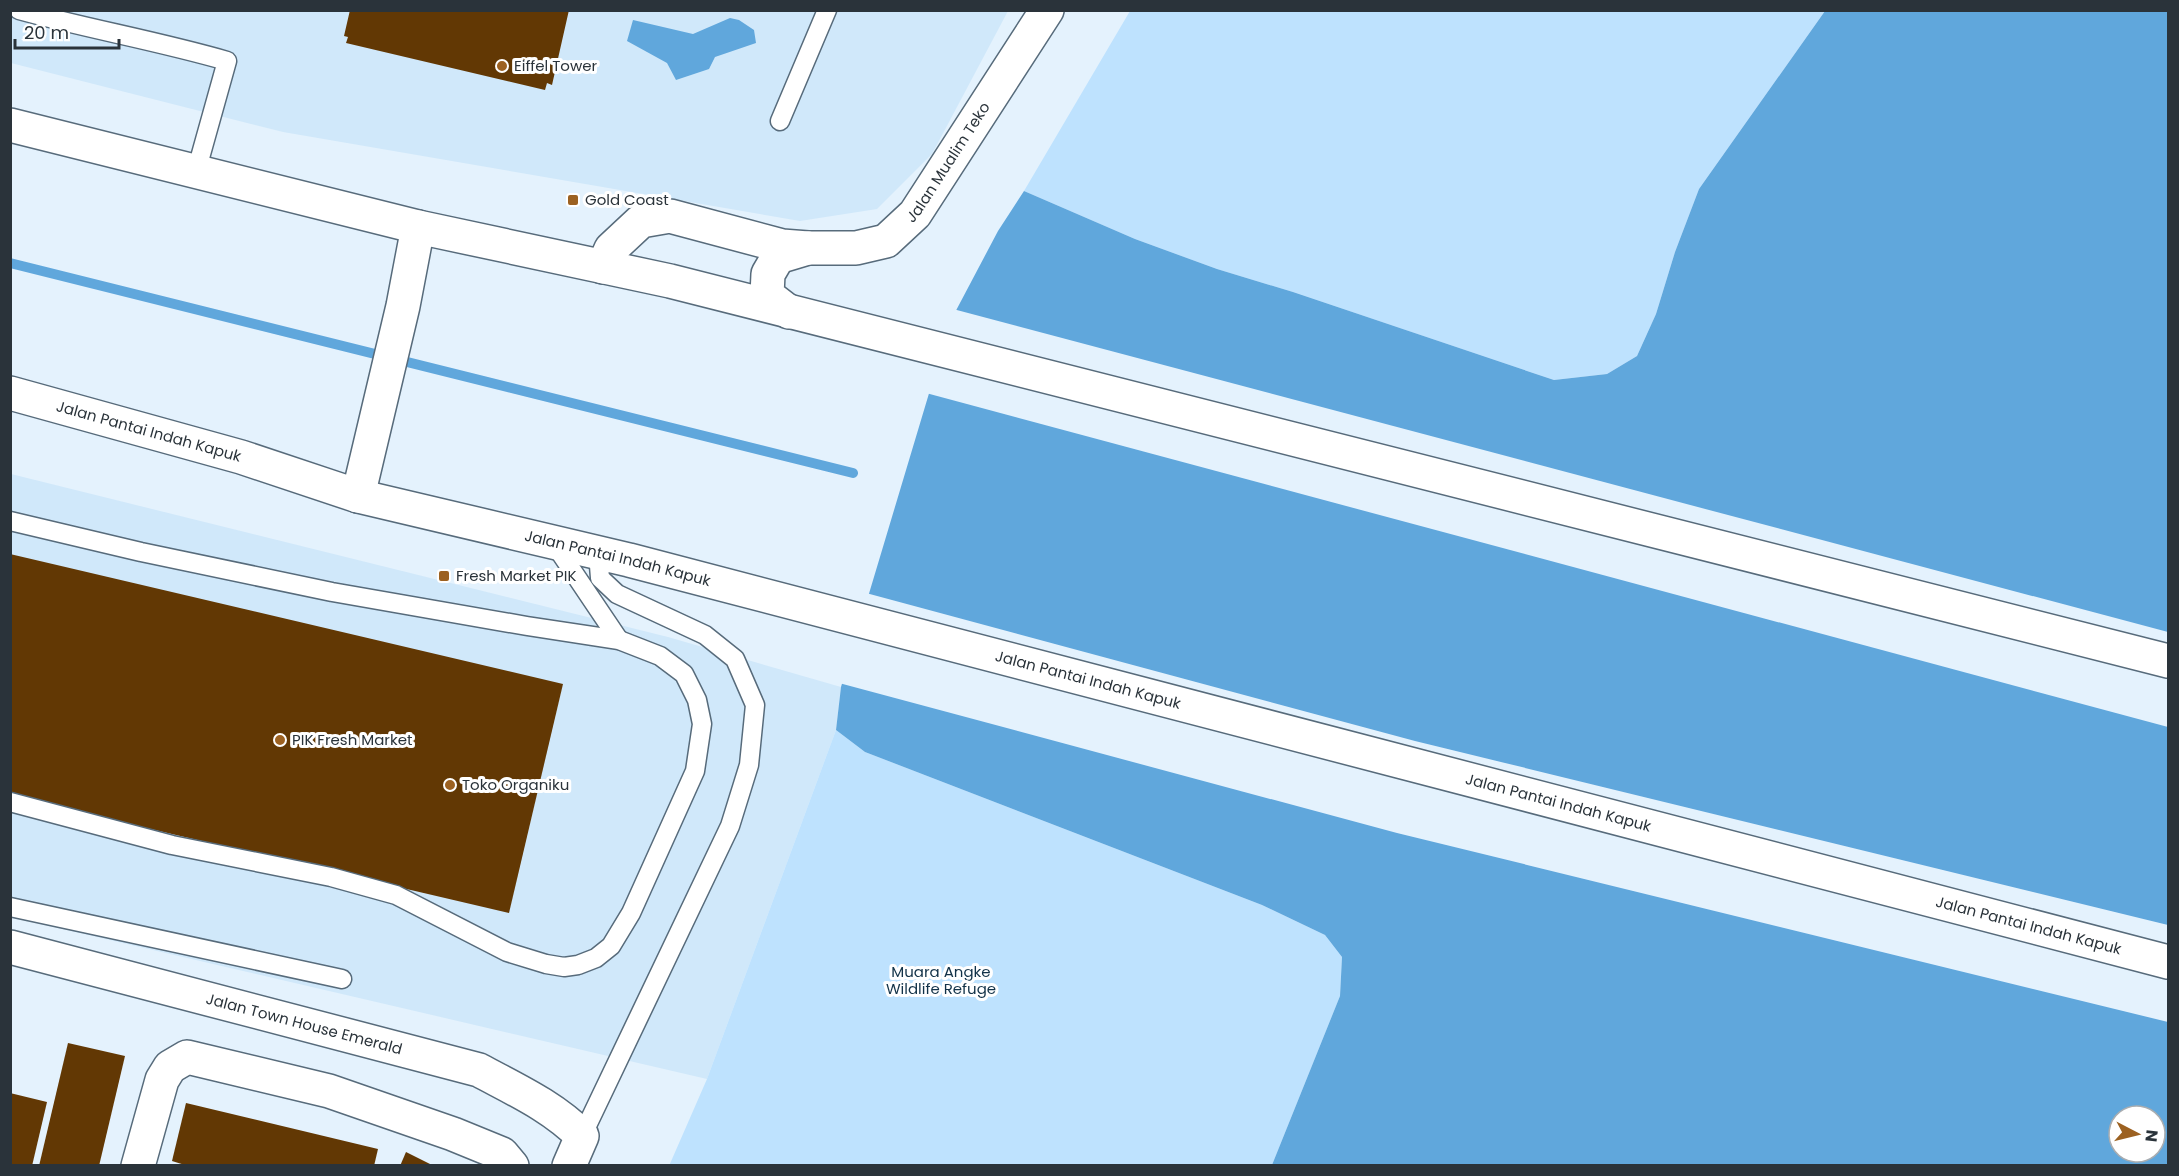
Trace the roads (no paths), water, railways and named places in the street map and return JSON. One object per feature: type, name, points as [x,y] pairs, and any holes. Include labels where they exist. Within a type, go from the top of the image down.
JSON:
[{"type":"main road","name":"Jalan Mualim Teko","points":[[603,267],[612,249],[641,221],[670,216],[782,246],[856,248],[886,241],[915,214],[1047,10]]},
{"type":"main road","points":[[10,125],[418,227],[670,281],[2169,661]]},
{"type":"main road","points":[[358,496],[403,306],[418,227]]},
{"type":"main road","name":"Jalan Mualim Teko","points":[[789,312],[767,295],[768,274],[778,257],[808,248]]},
{"type":"main road","name":"Jalan Pantai Indah Kapuk","points":[[10,393],[242,457],[358,496],[613,556],[2169,962]]},
{"type":"main road","name":"Jalan Town House Emerald","points":[[10,947],[479,1070],[564,1118],[582,1136]]},
{"type":"main road","points":[[138,1166],[162,1080],[170,1067],[187,1057],[329,1091],[463,1138],[502,1154],[512,1166]]},
{"type":"main road","points":[[569,1166],[582,1136]]},
{"type":"lane","points":[[19,10],[227,61],[196,172]]},
{"type":"lane","points":[[780,121],[827,10]]},
{"type":"lane","points":[[10,521],[141,552],[332,592],[620,640],[660,656],[684,674],[697,700],[702,724],[695,771],[632,913],[611,946],[596,957],[564,967],[507,952],[396,895],[331,877],[172,845],[10,802]]},
{"type":"lane","points":[[552,542],[620,640]]},
{"type":"lane","points":[[582,1136],[730,826],[749,765],[755,705],[735,659],[705,635],[617,594],[600,578],[613,556]]},
{"type":"lane","points":[[10,906],[342,979]]},
{"type":"water","points":[[1825,11],[2168,11],[2168,1165],[1272,1165],[1340,996],[1342,957],[1325,935],[1262,905],[865,752],[836,730],[841,687],[951,320],[998,231],[1024,191],[1135,239],[1217,269],[1293,292],[1554,380],[1607,374],[1637,356],[1656,314],[1675,252],[1699,189]]},
{"type":"water","points":[[730,18],[739,20],[754,30],[756,43],[715,57],[709,69],[676,80],[667,63],[627,41],[633,20],[693,34]]},
{"type":"waterway","points":[[10,263],[853,473]]},
{"type":"place","name":"Eiffel Tower","points":[[502,66]]},
{"type":"place","name":"Gold Coast","points":[[573,200]]},
{"type":"place","name":"Fresh Market PIK","points":[[444,576]]},
{"type":"place","name":"PIK Fresh Market","points":[[280,740]]},
{"type":"place","name":"Toko Organiku","points":[[450,785]]},
{"type":"park label","name":"Muara Angke Wildlife Refuge","points":[[941,980]]}]
